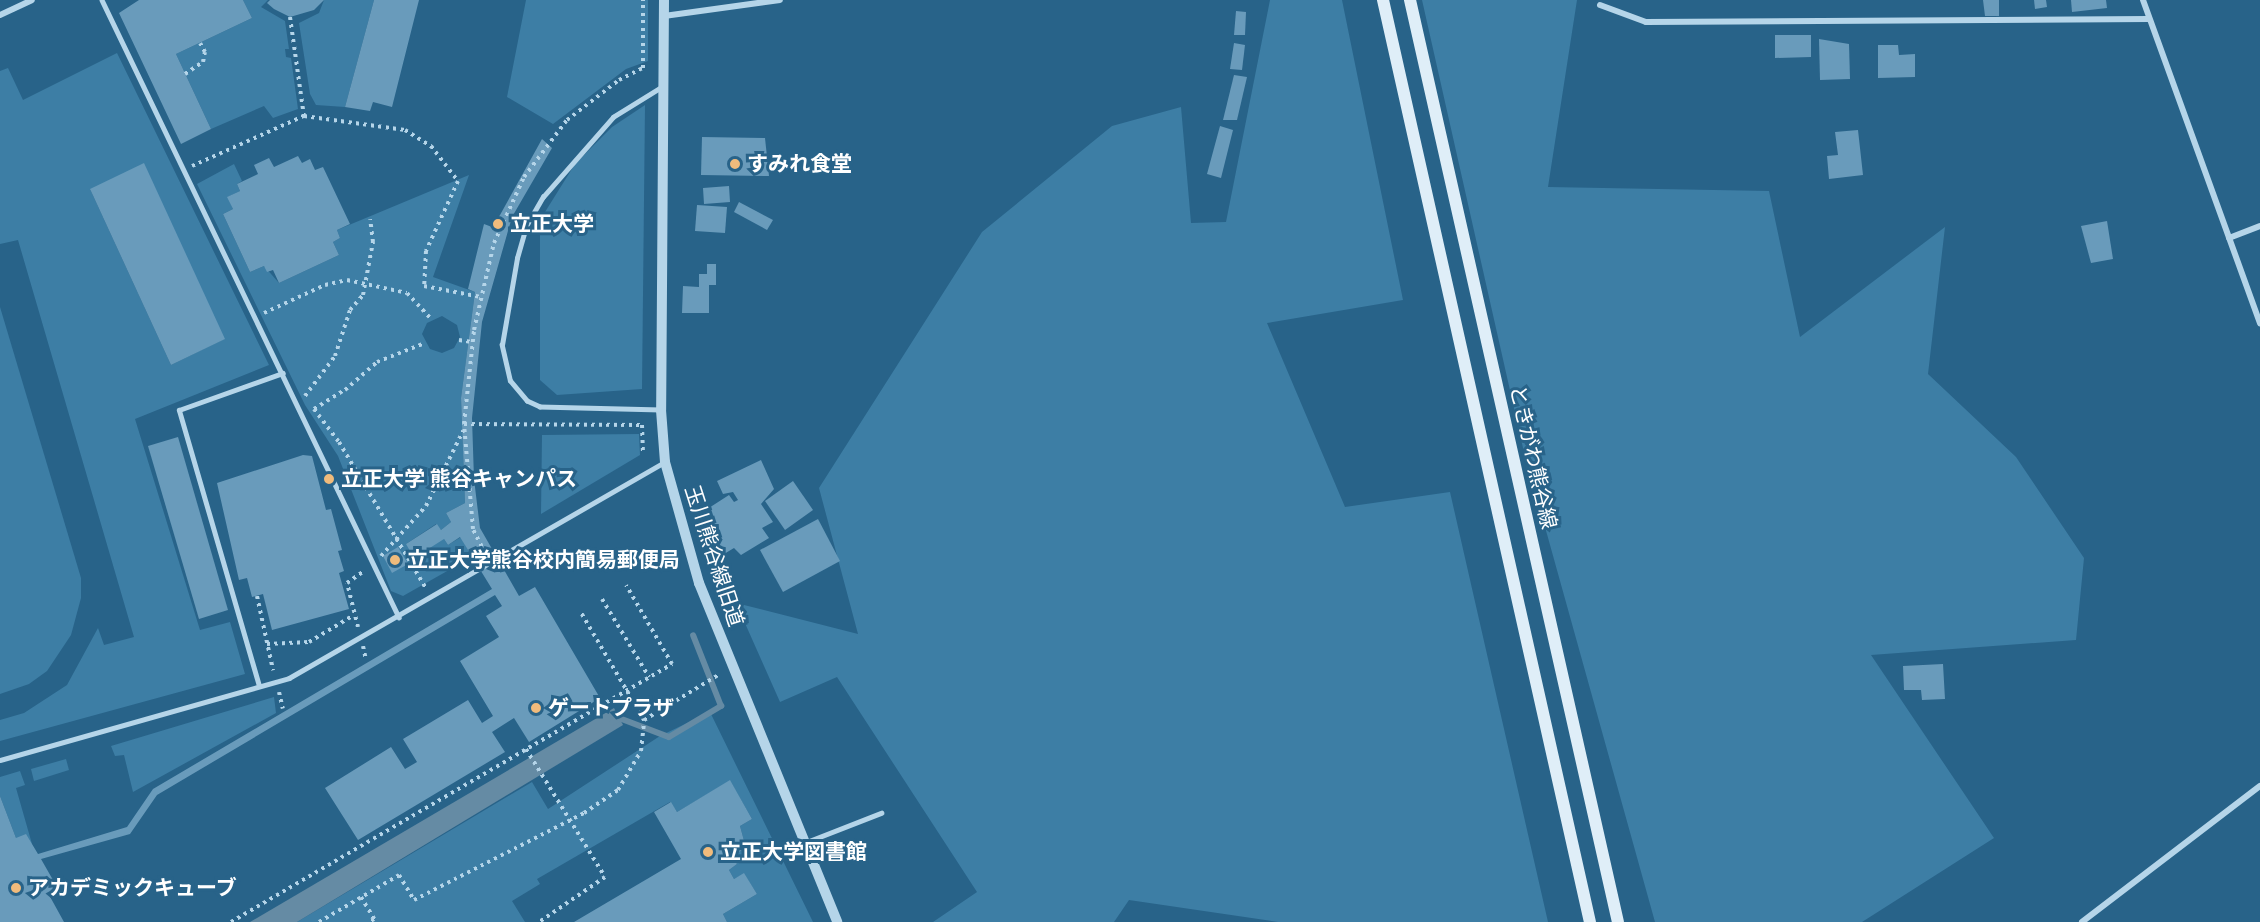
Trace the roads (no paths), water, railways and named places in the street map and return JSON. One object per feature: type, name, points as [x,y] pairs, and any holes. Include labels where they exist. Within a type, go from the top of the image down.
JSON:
[{"type":"main road","points":[[1383,0],[1590,922]]},
{"type":"main road","name":"ときがわ熊谷線","points":[[1410,0],[1618,922]]},
{"type":"street","points":[[0,15],[32,0]]},
{"type":"street","name":"玉川熊谷線旧道","points":[[663,0],[661,410],[665,462],[695,573],[837,922]]},
{"type":"street","points":[[664,16],[780,0]]},
{"type":"street","points":[[2143,0],[2260,324]]},
{"type":"street","points":[[1600,4],[1646,21],[2149,19]]},
{"type":"street","points":[[2229,238],[2260,226]]},
{"type":"street","points":[[2082,922],[2260,786]]},
{"type":"lane","points":[[102,0],[304,415],[399,618]]},
{"type":"lane","points":[[661,410],[540,407],[527,401],[510,381],[502,345],[517,258],[526,226],[543,197],[613,117],[663,86]]},
{"type":"lane","points":[[259,686],[179,410],[283,373]]},
{"type":"lane","points":[[0,760],[276,681],[320,663],[665,462]]},
{"type":"lane","points":[[804,843],[881,813]]},
{"type":"waterway","points":[[613,722],[619,718],[669,737],[721,706],[693,635]]},
{"type":"place","name":"すみれ食堂","points":[[735,164]]},
{"type":"place","name":"立正大学","points":[[498,224]]},
{"type":"place","name":"立正大学 熊谷キャンパス","points":[[329,479]]},
{"type":"place","name":"立正大学熊谷校内簡易郵便局","points":[[395,560]]},
{"type":"place","name":"ゲートプラザ","points":[[536,708]]},
{"type":"place","name":"立正大学図書館","points":[[708,852]]},
{"type":"place","name":"アカデミックキューブ","points":[[16,888]]}]
